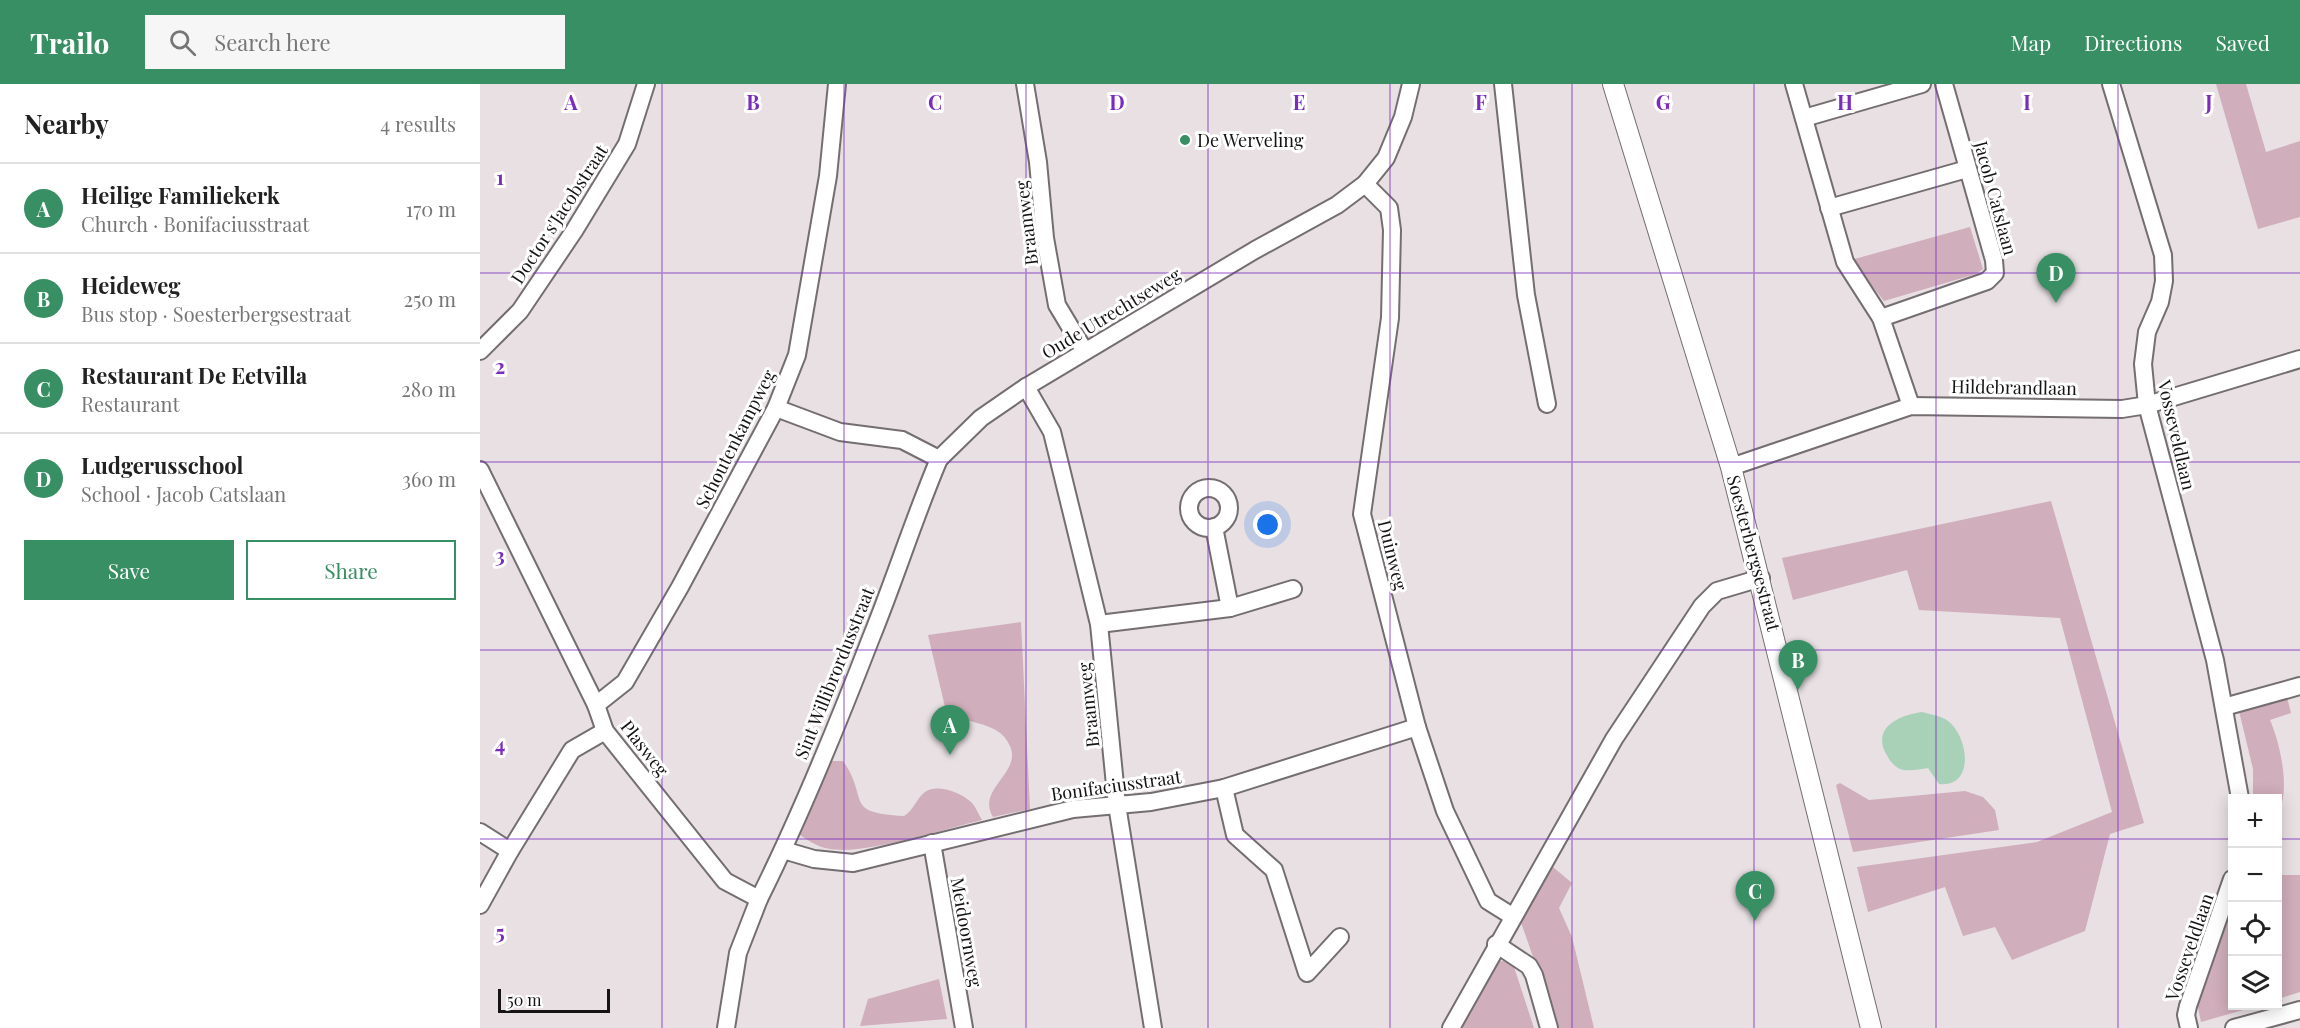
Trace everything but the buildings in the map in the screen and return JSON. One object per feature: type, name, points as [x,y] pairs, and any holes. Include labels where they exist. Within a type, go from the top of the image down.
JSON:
[{"type":"main road","name":"Soesterbergsestraat","points":[[1613,84],[1731,467],[1761,578],[1871,1028]]},
{"type":"street","name":"Doctor s'Jacobstraat","points":[[480,351],[520,311],[580,221],[627,144],[646,84]]},
{"type":"street","name":"Schoutenkampweg","points":[[596,705],[625,682],[680,587],[776,408],[799,344],[828,176],[837,84]]},
{"type":"street","name":"Braamweg","points":[[1024,84],[1038,162],[1045,238],[1056,305],[1084,350]]},
{"type":"street","name":"Oude Utrechtseweg","points":[[939,459],[981,418],[1026,387],[1084,350],[1337,205],[1365,184],[1386,158],[1403,117],[1411,84]]},
{"type":"street","points":[[1503,84],[1526,295],[1547,404]]},
{"type":"street","points":[[1794,84],[1845,262],[1881,318],[1911,406]]},
{"type":"street","points":[[1804,118],[1922,84]]},
{"type":"street","name":"Jacob Catslaan","points":[[1881,318],[1987,281],[1995,273],[1994,260],[1944,84]]},
{"type":"street","name":"Vosseveldlaan","points":[[2111,84],[2163,255],[2164,281],[2160,302],[2147,332],[2143,364],[2147,405],[2214,660],[2239,794]]},
{"type":"street","points":[[1829,208],[1967,169]]},
{"type":"street","name":"Duinweg","points":[[1365,184],[1389,208],[1392,230],[1390,318],[1362,514],[1417,727],[1445,811],[1488,901],[1512,916]]},
{"type":"street","name":"Hildebrandlaan","points":[[1731,467],[1911,406],[2122,409],[2147,405],[2300,359]]},
{"type":"street","name":"Braamweg","points":[[1026,387],[1052,432],[1099,624],[1117,805],[1153,1028]]},
{"type":"street","points":[[776,408],[840,432],[902,440],[939,459]]},
{"type":"street","name":"Sint Willibrordusstraat","points":[[759,899],[783,850],[872,638],[914,517],[939,459]]},
{"type":"street","name":"Plasweg","points":[[480,470],[596,705],[605,731],[725,881],[759,899]]},
{"type":"street","points":[[1214,527],[1230,608]]},
{"type":"street","points":[[1450,1028],[1614,739],[1702,606],[1717,591],[1761,578]]},
{"type":"street","points":[[1099,624],[1230,608],[1293,589]]},
{"type":"street","points":[[2224,707],[2300,686]]},
{"type":"street","name":"Bonifaciusstraat","points":[[783,850],[814,859],[853,862],[1073,809],[1151,802],[1224,788],[1417,727]]},
{"type":"street","points":[[480,904],[572,750],[605,731]]},
{"type":"street","points":[[1224,788],[1235,835],[1274,870],[1307,973],[1340,938]]},
{"type":"street","points":[[480,832],[510,851]]},
{"type":"street","name":"Meidoornweg","points":[[932,843],[964,1028]]},
{"type":"street","name":"Vosseveldlaan","points":[[2189,1028],[2186,1015],[2188,1006],[2228,891]]},
{"type":"street","points":[[726,1028],[738,953],[759,899]]},
{"type":"street","points":[[1496,944],[1529,966],[1534,975],[1549,1028]]},
{"type":"street","points":[[2234,1028],[2300,1010]]},
{"type":"shaded area","points":[[2216,84],[2246,84],[2266,152],[2300,141],[2300,217],[2258,229]]},
{"type":"shaded area","points":[[1970,227],[1983,269],[1976,274],[1884,301],[1851,260]]},
{"type":"shaded area","points":[[2051,501],[2144,823],[2110,834],[2085,931],[2012,960],[1995,927],[1963,936],[1945,887],[1868,912],[1857,867],[2037,842],[2112,812],[2060,618],[1919,610],[1907,570],[1793,600],[1782,558]]},
{"type":"shaded area","points":[[1021,622],[1030,809],[993,817],[989,807],[990,798],[1010,765],[1012,756],[1010,746],[997,730],[959,717],[945,707],[928,635]]},
{"type":"shaded area","points":[[2287,697],[2291,713],[2270,720],[2283,767],[2282,804],[2282,794],[2253,794],[2253,769],[2239,711]]},
{"type":"shaded area","points":[[1922,712],[1948,721],[1961,738],[1965,760],[1963,770],[1959,778],[1951,783],[1939,784],[1928,768],[1900,769],[1893,764],[1885,752],[1882,743],[1883,735],[1891,723]]},
{"type":"shaded area","points":[[826,761],[843,761],[851,774],[860,802],[872,811],[904,816],[925,792],[930,789],[943,789],[950,790],[969,800],[982,820],[884,845],[845,850],[821,847],[796,832]]},
{"type":"shaded area","points":[[1840,783],[1869,800],[1965,791],[1983,797],[1995,810],[1999,830],[1853,852],[1836,785]]},
{"type":"shaded area","points":[[1547,862],[1572,883],[1559,908],[1572,937],[1594,1028],[1558,1028],[1518,914]]},
{"type":"shaded area","points":[[2282,875],[2300,875],[2300,992],[2282,998]]},
{"type":"shaded area","points":[[2228,917],[2228,1010],[2243,1010],[2201,1022],[2197,1003]]},
{"type":"shaded area","points":[[1491,961],[1504,961],[1514,967],[1534,1028],[1456,1028]]},
{"type":"shaded area","points":[[939,979],[947,1019],[860,1026],[868,999]]},
{"type":"place","name":"De Werveling","points":[[1185,140]]},
{"type":"place","name":"Ludgerusschool","points":[[2056,303]]},
{"type":"place","name":"Heideweg","points":[[1798,690]]},
{"type":"place","name":"Heilige Familiekerk","points":[[950,755]]},
{"type":"place","name":"Restaurant De Eetvilla","points":[[1755,921]]}]
